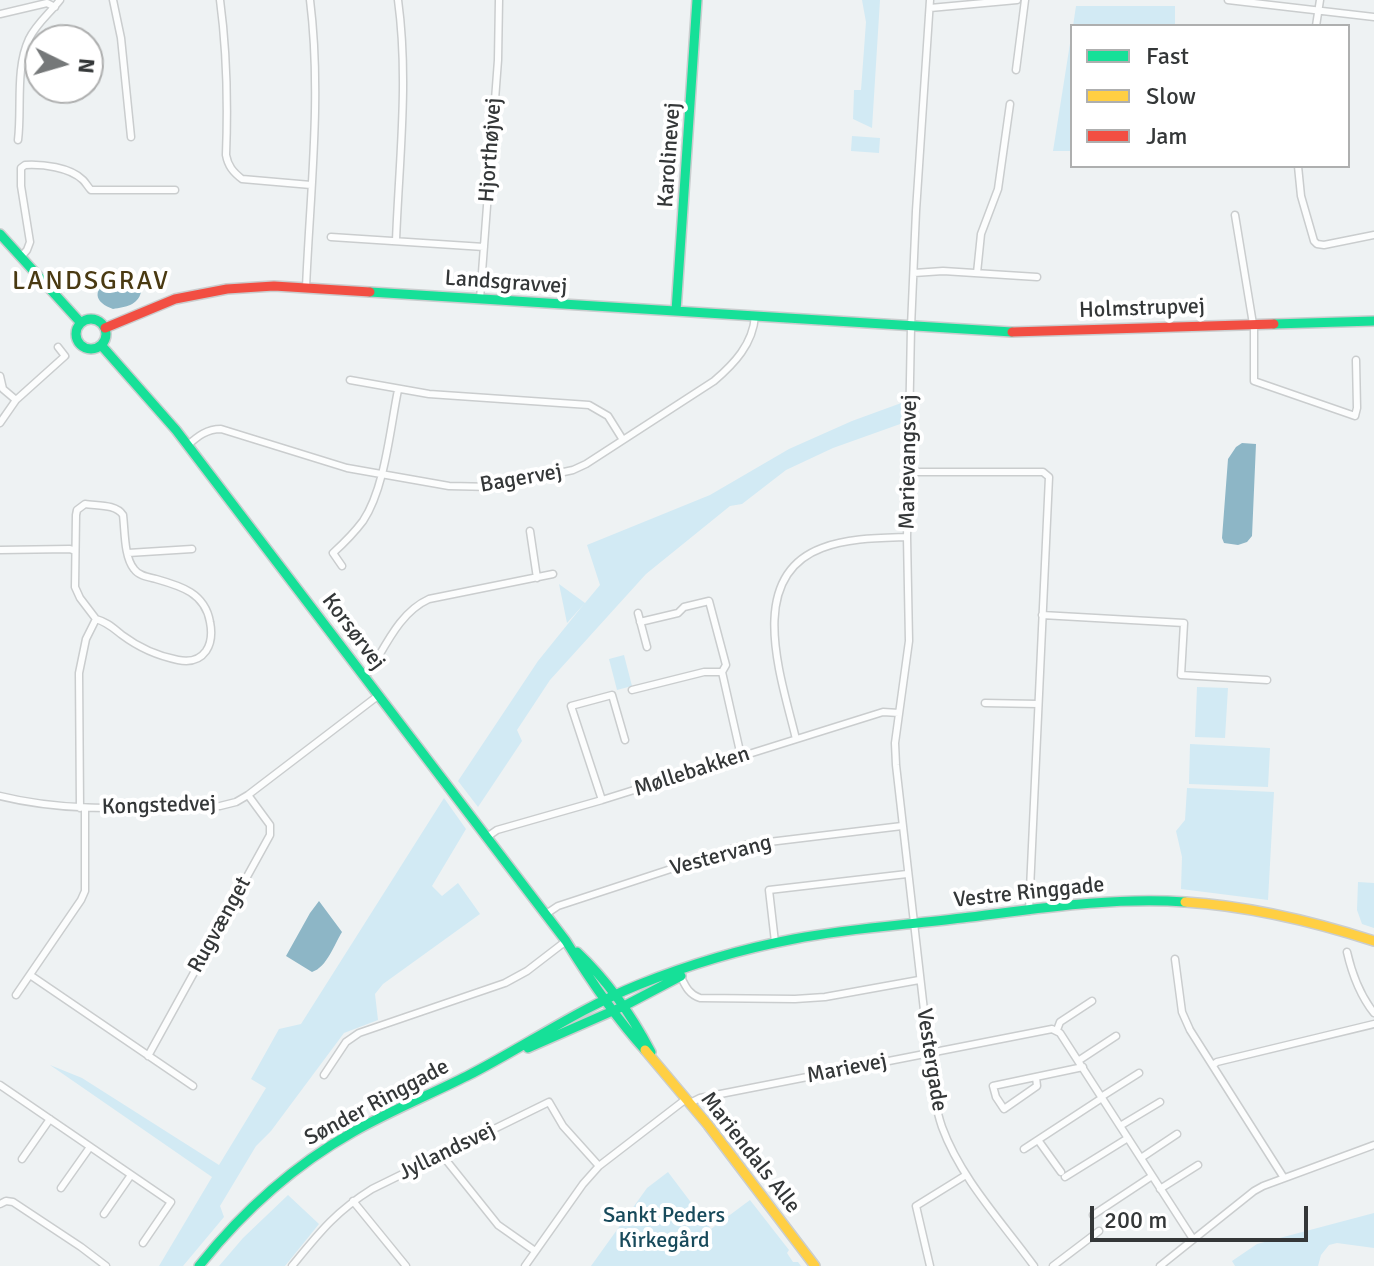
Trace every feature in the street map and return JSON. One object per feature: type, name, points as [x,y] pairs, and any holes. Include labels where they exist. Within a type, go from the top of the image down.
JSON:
[{"type":"street","points":[[18,140],[24,54],[36,27],[60,0]]},
{"type":"street","points":[[113,0],[123,53],[131,137]]},
{"type":"street","points":[[220,0],[226,49],[228,164],[242,179],[311,185]]},
{"type":"street","points":[[306,288],[316,103],[310,0]]},
{"type":"street","points":[[396,241],[403,120],[398,0]]},
{"type":"street","name":"Hjorthøjvej","points":[[480,299],[498,60],[499,0]]},
{"type":"street","name":"Karolinevej","points":[[676,311],[697,0]]},
{"type":"street","name":"Marievangsvej","points":[[913,923],[895,743],[909,641],[907,537],[911,327],[930,0]]},
{"type":"street","points":[[930,8],[1017,0]]},
{"type":"street","points":[[1016,70],[1025,0]]},
{"type":"street","points":[[1228,0],[1374,17]]},
{"type":"street","points":[[1316,24],[1320,0]]},
{"type":"street","points":[[0,14],[47,3],[55,7]]},
{"type":"street","points":[[977,273],[981,234],[998,189],[1010,104]]},
{"type":"street","points":[[21,257],[30,242],[21,186],[21,168],[29,164],[63,170],[81,177],[91,190],[175,190]]},
{"type":"street","points":[[1298,168],[1301,196],[1317,244],[1374,235]]},
{"type":"street","points":[[1235,215],[1254,330],[1254,381],[1355,416],[1356,360]]},
{"type":"street","points":[[0,234],[81,323]]},
{"type":"street","points":[[331,237],[484,247]]},
{"type":"street","points":[[914,273],[943,271],[1037,277]]},
{"type":"street","name":"Landsgravvej","points":[[105,328],[162,304],[204,293],[248,287],[306,288],[911,327]]},
{"type":"street","name":"Bagervej","points":[[188,445],[206,432],[221,429],[330,464],[449,486],[494,487],[573,470],[714,381],[750,339],[755,316]]},
{"type":"street","points":[[87,319],[94,319],[105,328],[105,339],[101,345],[92,349],[80,344],[76,333],[87,319]]},
{"type":"street","name":"Holmstrupvej","points":[[911,327],[1031,332],[1374,321]]},
{"type":"street","name":"Korsørvej","points":[[101,345],[188,445],[614,1003]]},
{"type":"street","points":[[0,423],[16,400],[65,356],[58,347]]},
{"type":"street","points":[[0,376],[3,389],[16,400]]},
{"type":"street","points":[[350,380],[429,394],[589,405],[608,416],[623,440]]},
{"type":"street","points":[[342,566],[333,553],[363,520],[375,496],[398,390]]},
{"type":"street","points":[[909,472],[1043,472],[1050,480],[1029,911]]},
{"type":"street","points":[[85,504],[120,511],[128,553],[137,573],[182,586],[203,603],[209,615],[211,639],[202,656],[190,661],[169,657],[139,645],[105,621],[96,619],[77,593],[77,510],[85,504]]},
{"type":"street","points":[[530,531],[537,578]]},
{"type":"street","points":[[796,739],[776,651],[775,603],[783,581],[797,563],[819,549],[844,543],[907,537]]},
{"type":"street","points":[[128,553],[192,549]]},
{"type":"street","points":[[0,550],[75,551]]},
{"type":"street","points":[[364,675],[370,671],[403,619],[418,604],[429,599],[553,574]]},
{"type":"street","points":[[640,622],[678,613],[684,607],[709,601],[726,665],[722,672],[741,756]]},
{"type":"street","points":[[638,613],[647,647]]},
{"type":"street","points":[[1042,615],[1184,623],[1181,675],[1267,680]]},
{"type":"street","points":[[16,995],[85,891],[79,673],[86,639],[96,619]]},
{"type":"street","points":[[632,690],[704,672],[722,672]]},
{"type":"street","name":"Kongstedvej","points":[[0,796],[82,808],[220,806],[236,802],[379,695]]},
{"type":"street","points":[[602,800],[571,706],[612,695],[625,740]]},
{"type":"street","points":[[985,703],[1038,704]]},
{"type":"street","name":"Møllebakken","points":[[487,837],[497,830],[883,712],[899,713]]},
{"type":"street","name":"Rugvænget","points":[[148,1056],[270,835],[270,825],[248,795]]},
{"type":"street","name":"Vestervang","points":[[546,914],[558,906],[744,845],[902,826]]},
{"type":"street","points":[[775,942],[769,890],[907,874]]},
{"type":"street","name":"Vestre Ringgade","points":[[614,1003],[737,951],[775,942],[1107,902],[1218,905],[1270,912],[1337,928],[1374,941]]},
{"type":"street","name":"Vestergade","points":[[913,923],[935,1099],[942,1127],[966,1175],[1034,1266]]},
{"type":"street","points":[[324,1075],[346,1042],[359,1033],[505,983],[569,944]]},
{"type":"street","points":[[1347,952],[1358,988],[1374,1013]]},
{"type":"street","points":[[1175,959],[1182,1012],[1190,1030],[1284,1178]]},
{"type":"street","points":[[682,972],[689,992],[700,998],[825,997],[919,980]]},
{"type":"street","name":"Vestre Ringgade","points":[[614,1003],[645,989],[662,977],[682,972]]},
{"type":"street","points":[[30,975],[193,1086]]},
{"type":"street","points":[[1092,1001],[1060,1022],[1055,1030],[1193,1239]]},
{"type":"street","name":"Sønder Ringgade","points":[[470,1074],[614,1003]]},
{"type":"street","name":"Sønder Ringgade","points":[[199,1266],[237,1221],[282,1181],[338,1140],[614,1003]]},
{"type":"street","name":"Mariendals Alle","points":[[614,1003],[635,1021],[656,1062],[815,1266]]},
{"type":"street","points":[[1213,1065],[1374,1024]]},
{"type":"street","name":"Marievej","points":[[688,1101],[1055,1030]]},
{"type":"street","points":[[1036,1077],[1037,1086],[1004,1109],[993,1086],[1080,1064],[1116,1036]]},
{"type":"street","points":[[1024,1149],[1139,1073]]},
{"type":"street","points":[[0,1085],[171,1202],[143,1243]]},
{"type":"street","points":[[525,1266],[599,1166],[688,1101]]},
{"type":"street","name":"Jyllandsvej","points":[[292,1266],[320,1231],[353,1201],[549,1102],[563,1126],[599,1166]]},
{"type":"street","points":[[1120,1126],[1160,1102]]},
{"type":"street","points":[[22,1159],[50,1119]]},
{"type":"street","points":[[1141,1158],[1177,1134]]},
{"type":"street","points":[[1038,1140],[1063,1174],[1128,1138]]},
{"type":"street","points":[[1160,1266],[1254,1191],[1374,1145]]},
{"type":"street","points":[[61,1188],[90,1147]]},
{"type":"street","points":[[442,1155],[498,1225],[535,1251]]},
{"type":"street","points":[[1160,1189],[1198,1165]]},
{"type":"street","points":[[104,1214],[131,1175]]},
{"type":"street","points":[[930,1266],[916,1206],[966,1175]]},
{"type":"street","points":[[1093,1215],[1152,1176]]},
{"type":"street","points":[[353,1201],[406,1266]]},
{"type":"street","points":[[0,1204],[13,1202],[106,1266]]},
{"type":"street","points":[[1053,1266],[1099,1231]]},
{"type":"green space","points":[[862,0],[880,0],[872,128],[853,119],[854,90],[861,90],[866,22]]},
{"type":"green space","points":[[1076,6],[1175,6],[1175,24],[1073,24]]},
{"type":"green space","points":[[1070,44],[1070,151],[1053,151]]},
{"type":"green space","points":[[852,136],[880,138],[879,153],[851,151]]},
{"type":"green space","points":[[904,402],[903,423],[833,448],[786,470],[742,504],[730,506],[646,574],[550,680],[517,730],[522,741],[478,807],[458,781],[538,661],[584,604],[567,623],[559,584],[585,603],[600,585],[587,545],[710,495],[789,449]]},
{"type":"green space","points":[[624,655],[632,686],[617,690],[609,659]]},
{"type":"green space","points":[[1197,687],[1228,688],[1225,738],[1195,737]]},
{"type":"green space","points":[[1190,744],[1270,748],[1268,787],[1189,784]]},
{"type":"green space","points":[[1187,788],[1274,792],[1268,900],[1181,889],[1182,857],[1176,831],[1185,820]]},
{"type":"green space","points":[[444,798],[466,829],[432,886],[442,896],[458,883],[480,914],[383,984],[375,994],[378,1020],[344,1033],[271,1131],[256,1146],[220,1206],[224,1217],[183,1266],[159,1266],[212,1177],[50,1065],[82,1078],[219,1165],[266,1088],[251,1079],[279,1029],[301,1024]]},
{"type":"green space","points":[[1358,882],[1374,883],[1374,928],[1362,924],[1357,910]]},
{"type":"green space","name":"Sankt Peders Kirkegård","points":[[668,1172],[711,1229],[750,1200],[789,1250],[787,1253],[793,1262],[801,1266],[591,1266],[647,1188]]},
{"type":"green space","points":[[288,1195],[319,1224],[285,1266],[219,1266],[243,1238]]},
{"type":"green space","points":[[1374,1213],[1374,1248],[1337,1243],[1329,1245],[1321,1255],[1318,1266],[1235,1266],[1232,1261],[1257,1244]]},
{"type":"water","points":[[112,280],[136,282],[141,292],[137,300],[113,309],[103,304],[98,292]]},
{"type":"water","points":[[1242,443],[1256,444],[1252,536],[1238,545],[1224,543],[1222,538],[1228,459]]},
{"type":"water","points":[[319,901],[342,932],[326,961],[312,972],[286,956]]},
{"type":"traffic: fast","points":[[676,311],[697,0]]},
{"type":"traffic: fast","points":[[0,234],[81,323]]},
{"type":"traffic: fast","points":[[370,292],[1012,332]]},
{"type":"traffic: fast","points":[[91,319],[97,320],[105,328],[106,334],[105,340],[97,348],[91,349],[85,348],[77,340],[76,334],[77,328],[85,320],[91,319]]},
{"type":"traffic: fast","points":[[1274,324],[1374,321]]},
{"type":"traffic: fast","points":[[101,345],[176,430],[566,941],[603,997],[645,1050]]},
{"type":"traffic: fast","points":[[199,1266],[233,1227],[270,1192],[331,1145],[488,1065],[594,1005],[657,978],[715,958],[836,932],[1074,905],[1129,901],[1185,902]]},
{"type":"traffic: fast","points":[[577,952],[618,999],[651,1052]]},
{"type":"traffic: fast","points":[[528,1048],[624,1006],[681,976]]},
{"type":"traffic: slow","points":[[1185,902],[1281,916],[1374,941]]},
{"type":"traffic: slow","points":[[645,1050],[708,1125],[815,1266]]},
{"type":"traffic: jam","points":[[105,328],[175,299],[227,289],[274,286],[370,292]]},
{"type":"traffic: jam","points":[[1012,332],[1274,324]]},
{"type":"district","name":"LANDSGRAV","points":[[91,282]]}]
